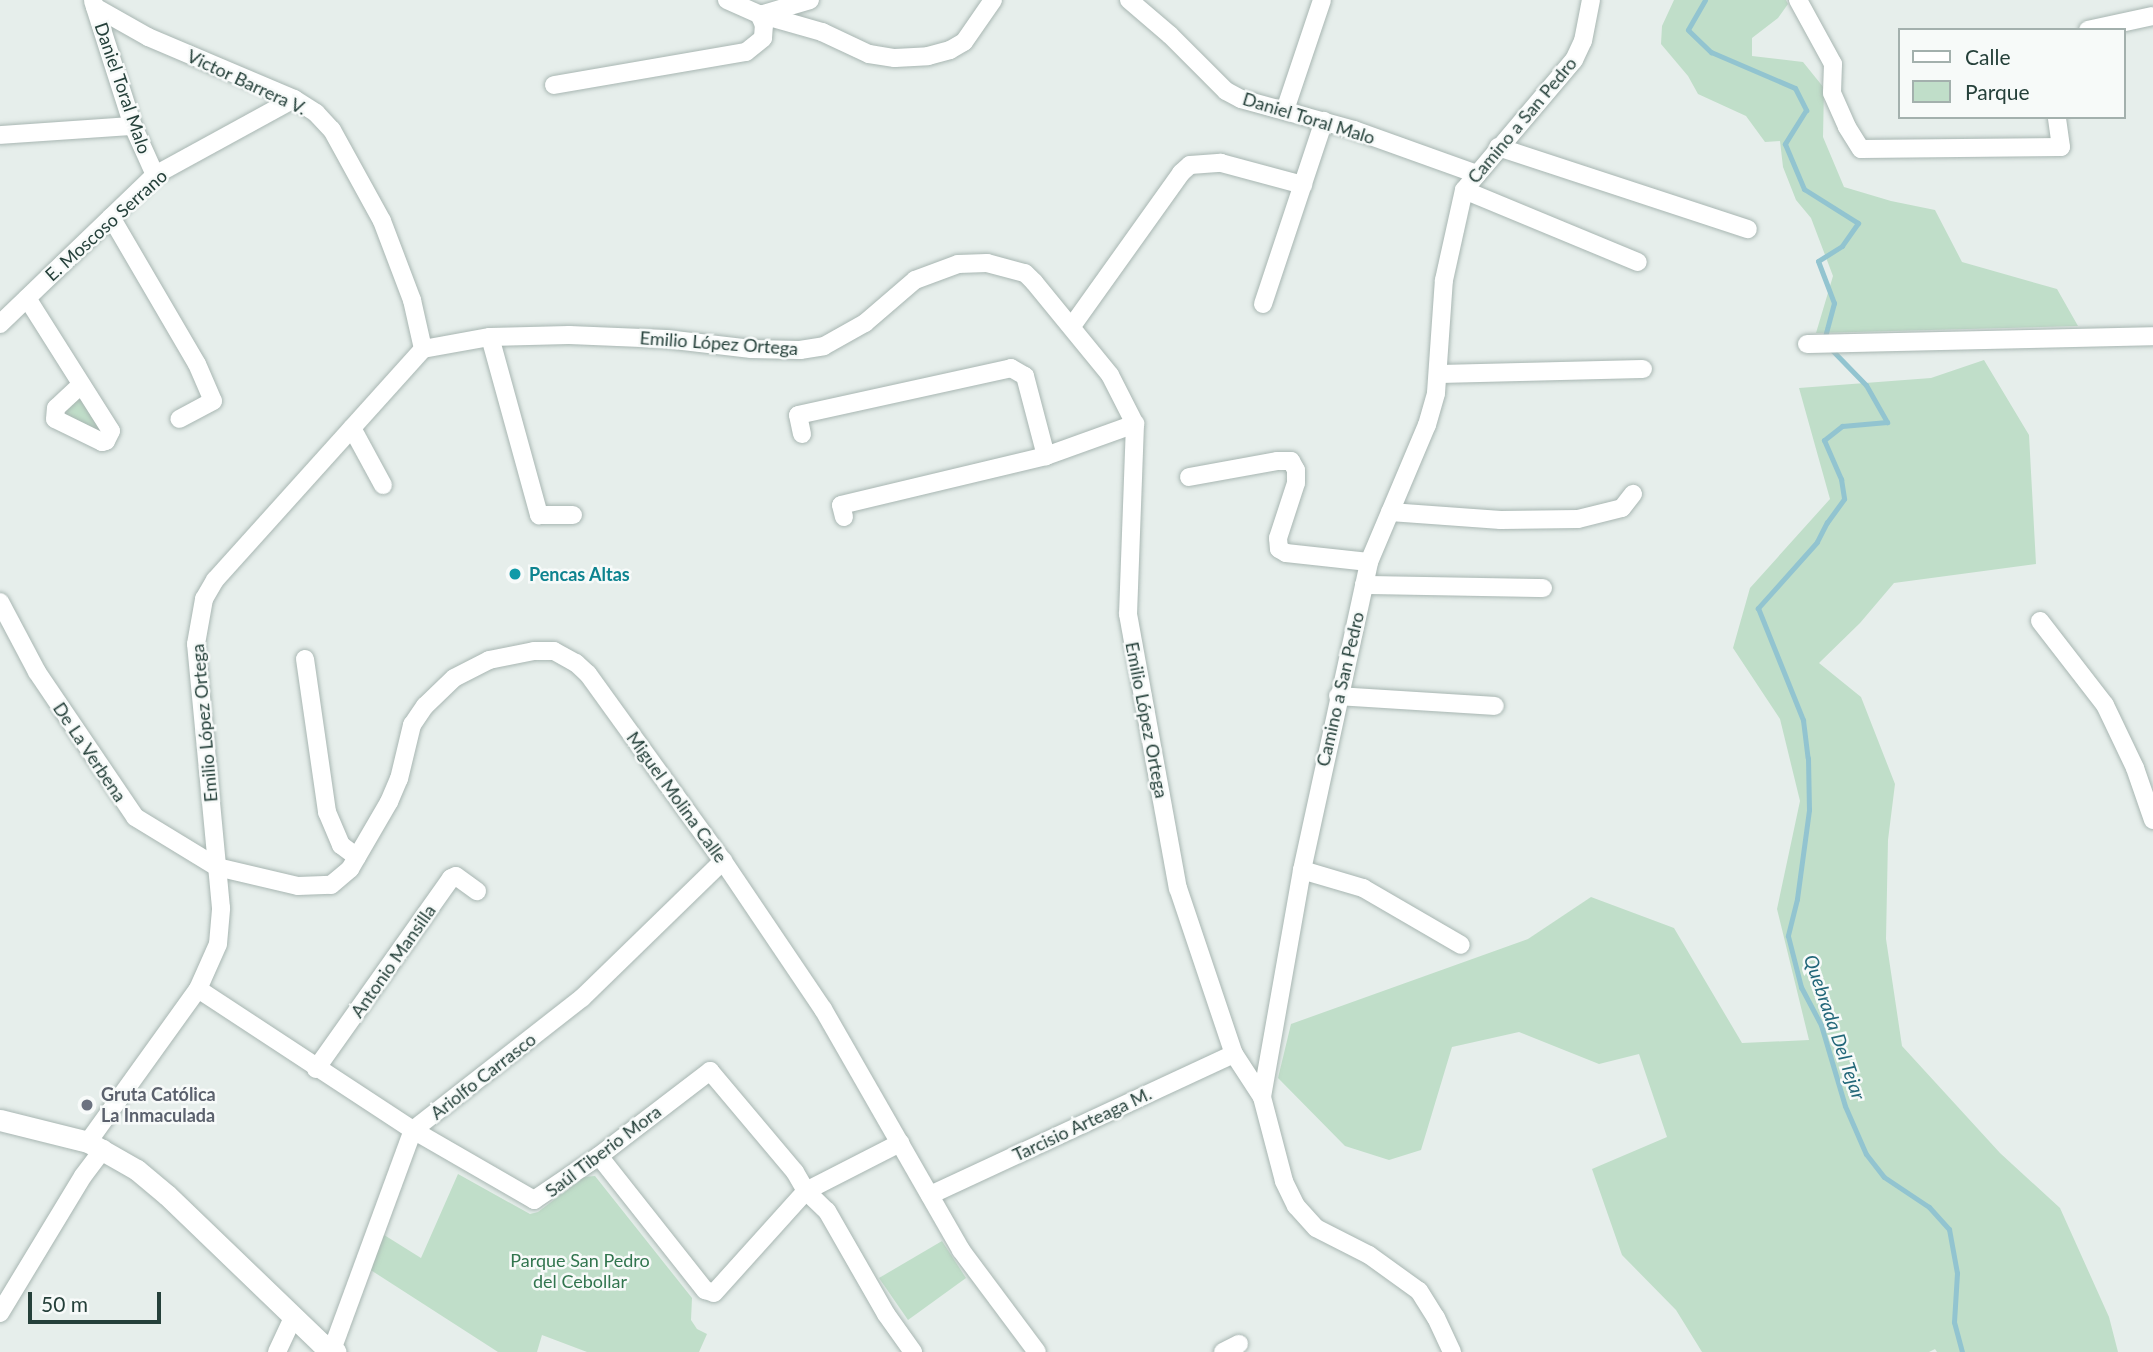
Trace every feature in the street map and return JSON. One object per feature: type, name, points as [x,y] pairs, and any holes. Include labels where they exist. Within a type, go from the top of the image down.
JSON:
[{"type":"street","points":[[727,0],[760,15],[822,32],[869,54],[917,57],[950,50],[964,42],[993,0]]},
{"type":"street","points":[[760,15],[810,0]]},
{"type":"street","name":"Daniel Toral Malo","points":[[1129,0],[1226,91],[1251,103],[1324,121],[1477,174]]},
{"type":"street","points":[[1284,110],[1322,0]]},
{"type":"street","name":"Camino a San Pedro","points":[[1452,1352],[1436,1318],[1419,1291],[1369,1255],[1316,1228],[1296,1206],[1280,1168],[1262,1097],[1302,870],[1369,562],[1427,425],[1439,374],[1444,280],[1464,190],[1574,60],[1583,41],[1591,0]]},
{"type":"street","points":[[1798,0],[1833,64],[1832,93],[1847,127],[1861,149],[2061,147],[2057,119]]},
{"type":"street","name":"Daniel Toral Malo","points":[[94,4],[133,126],[155,175]]},
{"type":"street","name":"Victor Barrera V.","points":[[94,4],[148,37],[294,99],[316,113],[332,130],[382,221],[412,300],[422,349]]},
{"type":"street","points":[[554,85],[746,52],[763,38],[764,25],[760,15]]},
{"type":"street","points":[[2097,28],[2153,16]]},
{"type":"street","name":"E. Moscoso Serrano","points":[[0,324],[155,175],[294,99]]},
{"type":"street","points":[[1263,304],[1324,121]]},
{"type":"street","points":[[0,135],[133,126]]},
{"type":"street","points":[[1498,147],[1748,229]]},
{"type":"street","points":[[1072,327],[1181,173],[1190,165],[1222,163],[1303,185]]},
{"type":"street","points":[[1464,190],[1638,262]]},
{"type":"street","points":[[111,217],[197,364],[213,401],[178,419]]},
{"type":"street","name":"Emilio López Ortega","points":[[0,1313],[83,1176],[96,1145],[198,989],[218,944],[221,908],[196,643],[202,607],[215,580],[422,349],[490,337],[617,336],[800,350],[824,346],[865,323],[915,279],[958,264],[987,263],[1025,273],[1110,375],[1135,424],[1128,614],[1178,888],[1234,1054],[1262,1097]]},
{"type":"street","points":[[27,298],[81,385]]},
{"type":"street","points":[[1807,344],[2153,336]]},
{"type":"street","points":[[490,337],[539,515],[573,515]]},
{"type":"street","points":[[802,433],[798,415],[1011,368],[1025,376],[1046,456]]},
{"type":"street","points":[[1439,374],[1643,369]]},
{"type":"street","points":[[844,517],[841,505],[1046,456],[1135,424]]},
{"type":"street","points":[[352,428],[383,485]]},
{"type":"street","points":[[1189,477],[1291,461],[1296,470],[1296,483],[1278,538],[1279,549],[1286,553],[1369,562]]},
{"type":"street","points":[[1390,512],[1501,520],[1578,519],[1622,508],[1633,494]]},
{"type":"street","points":[[1364,585],[1542,588]]},
{"type":"street","name":"De La Verbena","points":[[0,602],[37,672],[135,817],[217,867]]},
{"type":"street","points":[[2040,621],[2105,705],[2134,768],[2153,820]]},
{"type":"street","name":"Miguel Molina Calle","points":[[217,867],[298,886],[315,887],[342,879],[389,803],[399,779],[412,725],[425,705],[454,678],[473,666],[500,657],[544,651],[563,655],[588,674],[723,861],[823,1009],[961,1250],[1037,1352]]},
{"type":"street","points":[[305,659],[327,812],[341,845],[358,857]]},
{"type":"street","points":[[1338,696],[1496,706]]},
{"type":"street","name":"Ariolfo Carrasco","points":[[334,1351],[414,1130],[582,998],[723,861]]},
{"type":"street","points":[[1302,870],[1363,888],[1461,945]]},
{"type":"street","name":"Antonio Mansilla","points":[[316,1069],[451,878],[456,876],[477,891]]},
{"type":"street","name":"Saúl Tiberio Mora","points":[[198,989],[316,1069],[534,1200],[598,1156],[710,1071],[795,1172],[806,1191],[832,1219],[873,1293],[913,1352]]},
{"type":"street","name":"Tarcisio Arteaga M.","points":[[930,1195],[1234,1054]]},
{"type":"street","points":[[0,1119],[96,1145],[167,1195],[293,1318],[334,1351]]},
{"type":"street","points":[[598,1156],[705,1290],[714,1293],[806,1191],[900,1143]]},
{"type":"street","points":[[277,1352],[293,1318]]},
{"type":"green space","points":[[1674,0],[1786,0],[1788,4],[1778,18],[1752,38],[1752,56],[1803,62],[1824,88],[1823,137],[1844,187],[1935,210],[1962,262],[2057,289],[2078,326],[1816,333],[1833,276],[1811,218],[1796,200],[1783,167],[1780,141],[1765,142],[1746,116],[1698,94],[1688,76],[1661,44],[1662,26]]},
{"type":"green space","points":[[1984,360],[2029,435],[2036,564],[1894,583],[1860,623],[1819,663],[1861,697],[1895,784],[1888,840],[1886,939],[1902,1046],[2000,1153],[2060,1208],[2109,1317],[2118,1352],[1937,1352],[1935,1349],[1929,1352],[1702,1352],[1676,1310],[1622,1255],[1592,1169],[1667,1137],[1639,1054],[1599,1064],[1519,1032],[1452,1047],[1421,1150],[1389,1160],[1345,1146],[1278,1078],[1291,1024],[1528,939],[1591,897],[1674,928],[1742,1043],[1809,1040],[1777,909],[1800,801],[1780,719],[1733,648],[1750,588],[1830,499],[1799,388],[1931,378]]},
{"type":"green space","points":[[79,396],[103,431],[97,435],[62,412]]},
{"type":"green space","name":"Parque San Pedro del Cebollar","points":[[458,1174],[530,1214],[538,1212],[584,1177],[595,1176],[692,1298],[691,1320],[697,1329],[707,1334],[699,1352],[587,1352],[542,1335],[537,1352],[498,1352],[366,1267],[381,1233],[421,1258]]},
{"type":"green space","points":[[942,1241],[966,1278],[908,1320],[879,1278]]},
{"type":"waterway","name":"Quebrada Del Tejar","points":[[1705,0],[1688,30],[1711,52],[1795,88],[1806,110],[1785,144],[1804,189],[1858,223],[1842,246],[1818,261],[1834,303],[1824,340]]},
{"type":"waterway","name":"Quebrada Del Tejar","points":[[1829,347],[1866,385],[1887,422],[1842,426],[1824,440],[1841,479],[1844,499],[1827,522],[1817,542],[1758,608],[1803,720],[1808,758],[1809,810],[1797,899],[1788,936],[1801,987],[1821,1025],[1845,1106],[1866,1154],[1884,1177],[1929,1207],[1949,1229],[1957,1273],[1954,1322],[1962,1352]]},
{"type":"place","name":"Pencas Altas","points":[[515,574]]},
{"type":"place","name":"Gruta Católica La Inmaculada","points":[[87,1105]]}]
